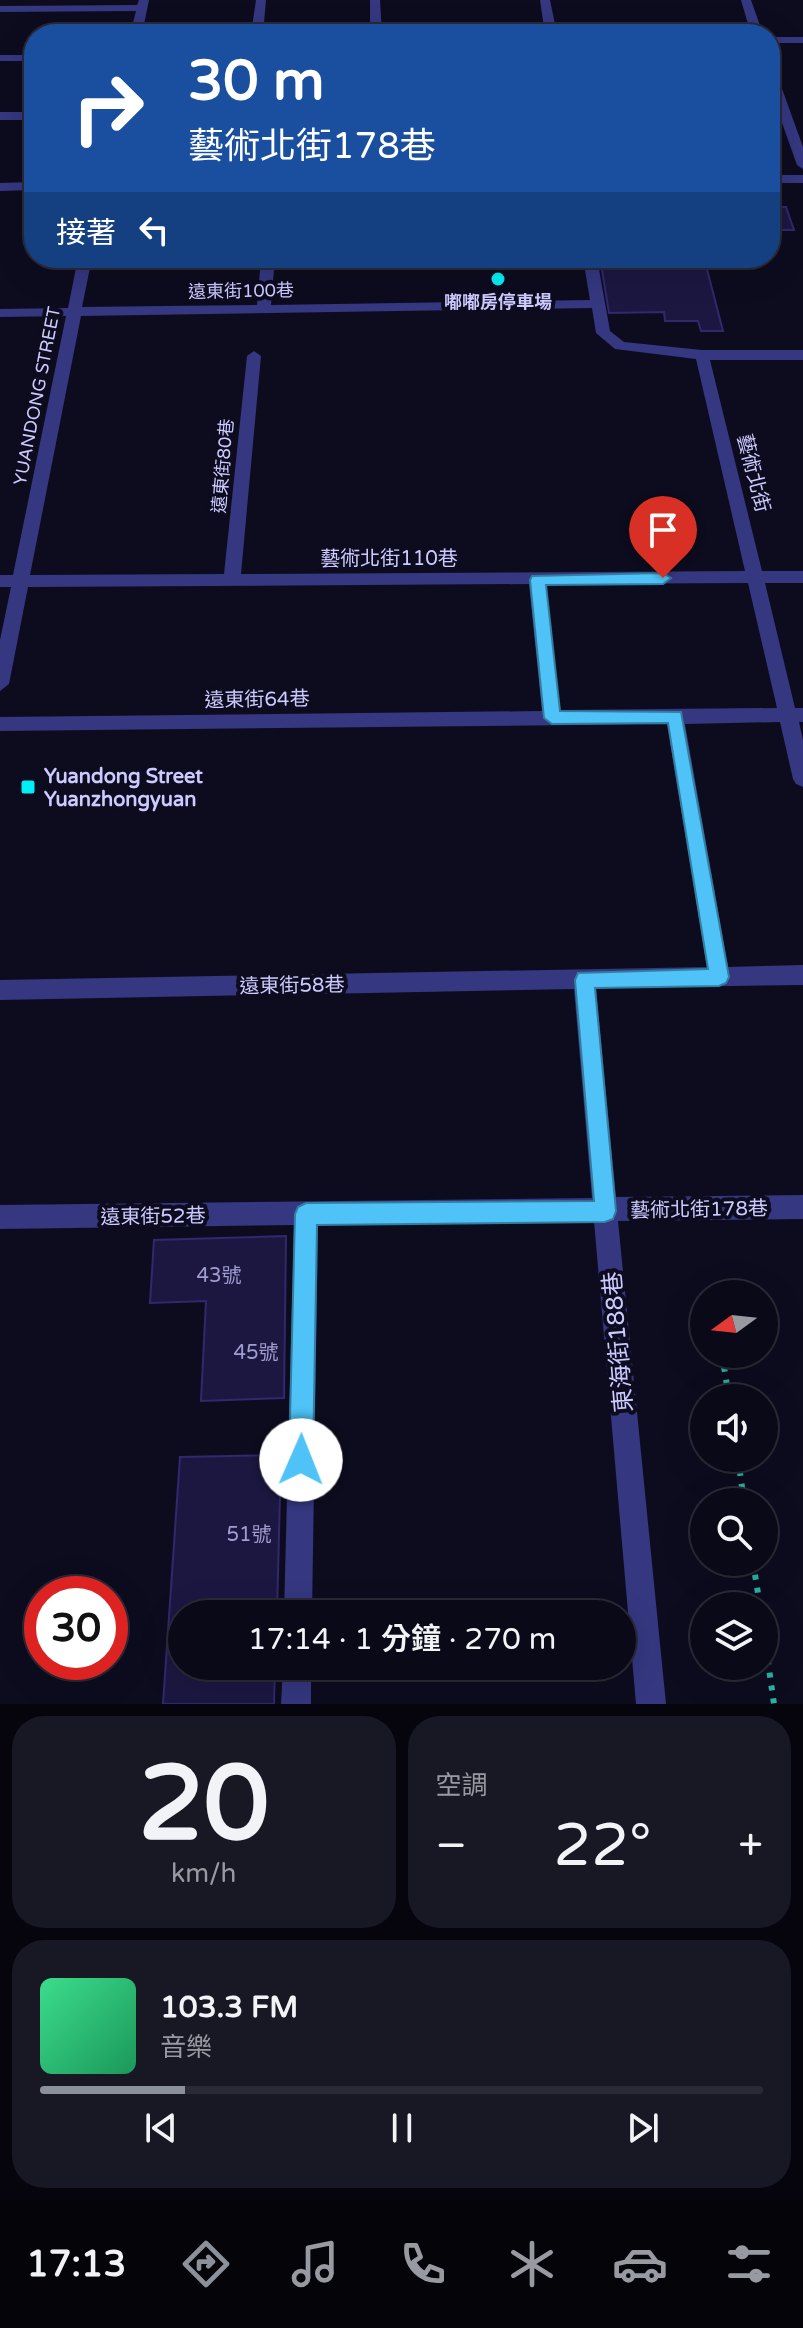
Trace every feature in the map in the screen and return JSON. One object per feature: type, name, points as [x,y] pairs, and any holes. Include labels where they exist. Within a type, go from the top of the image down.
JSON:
[{"type":"street","points":[[258,24],[261,0]]},
{"type":"street","points":[[375,0],[376,24]]},
{"type":"street","points":[[545,0],[549,24]]},
{"type":"street","points":[[746,0],[754,24]]},
{"type":"street","points":[[9,6],[143,4],[138,24]]},
{"type":"street","points":[[780,40],[803,40]]},
{"type":"street","points":[[0,58],[24,58]]},
{"type":"street","points":[[780,92],[787,106],[803,165]]},
{"type":"street","points":[[0,116],[24,116]]},
{"type":"street","points":[[780,179],[803,179]]},
{"type":"street","points":[[0,187],[24,186]]},
{"type":"street","name":"YUANDONG STREET","points":[[0,684],[83,268]]},
{"type":"street","points":[[264,308],[267,268]]},
{"type":"street","points":[[592,268],[603,333],[620,346],[702,355],[803,355]]},
{"type":"street","name":"遠東街100巷","points":[[0,313],[598,304]]},
{"type":"street","name":"藝術北街","points":[[702,355],[757,578],[796,715],[803,779]]},
{"type":"street","name":"遠東街80巷","points":[[232,580],[254,356]]},
{"type":"street","name":"藝術北街110巷","points":[[0,581],[803,577]]},
{"type":"street","points":[[537,580],[552,718]]},
{"type":"street","name":"遠東街64巷","points":[[0,724],[796,715]]},
{"type":"street","points":[[675,717],[719,977]]},
{"type":"street","name":"遠東街58巷","points":[[0,990],[803,975]]},
{"type":"street","name":"東海街188巷","points":[[584,980],[651,1704]]},
{"type":"street","name":"藝術北街178巷","points":[[306,1214],[803,1207]]},
{"type":"street","points":[[298,1600],[306,1214]]},
{"type":"street","name":"遠東街52巷","points":[[0,1217],[306,1214]]},
{"type":"street","points":[[296,1704],[297,1680]]},
{"type":"path","points":[[771,1680],[774,1704]]},
{"type":"building","points":[[780,207],[786,207],[794,230],[780,230]]},
{"type":"building","points":[[602,268],[707,268],[723,331],[701,331],[698,321],[665,321],[664,312],[609,313]]},
{"type":"building","points":[[286,1236],[284,1398],[201,1401],[206,1301],[150,1303],[154,1240]]},
{"type":"building","points":[[281,1455],[277,1600],[170,1600],[180,1457]]},
{"type":"building","points":[[168,1631],[168,1680],[275,1680],[274,1704],[163,1704]]},
{"type":"place","name":"嘟嘟房停車場","points":[[498,279]]},
{"type":"place","name":"Yuandong Street Yuanzhongyuan","points":[[28,787]]},
{"type":"route","points":[[301,1460],[306,1214],[605,1211],[584,980],[719,977],[675,717],[552,718],[537,580],[663,578]]}]
